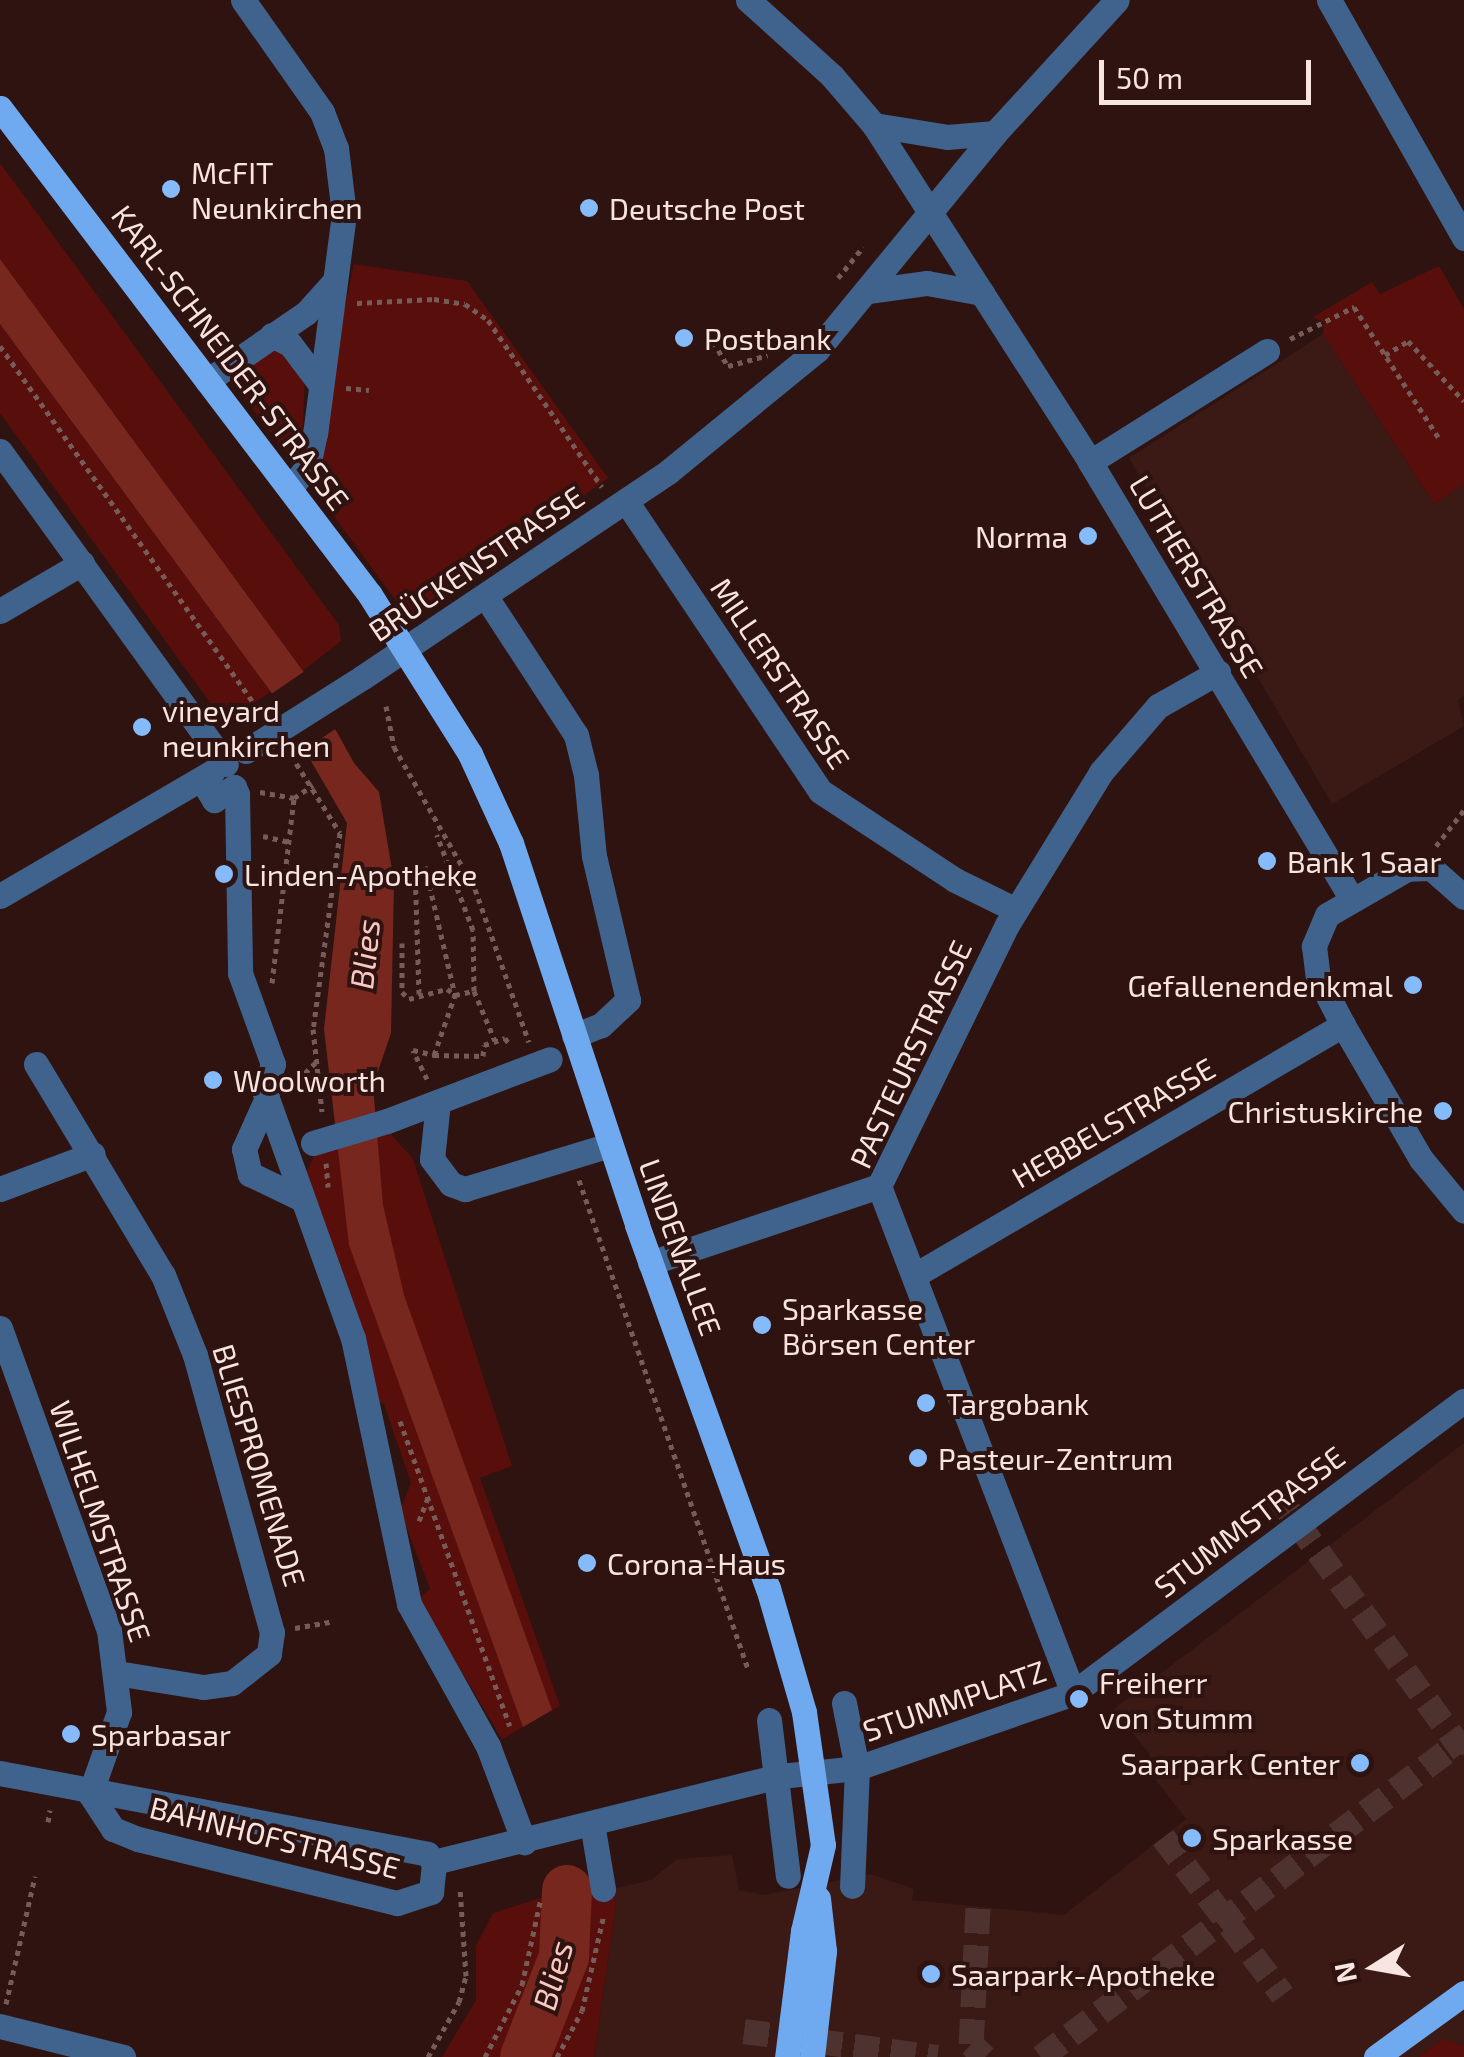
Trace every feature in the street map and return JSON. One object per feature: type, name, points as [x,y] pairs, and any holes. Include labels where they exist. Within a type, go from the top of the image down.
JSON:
[{"type":"main road","name":"KARL-SCHNEIDER-STRASSE","points":[[0,108],[290,488],[406,650]]},
{"type":"main road","name":"LINDENALLEE","points":[[406,650],[470,754],[511,843],[650,1263],[768,1588],[818,1772],[823,1844],[816,1888],[803,1931],[787,2057]]},
{"type":"main road","name":"LINDENALLEE","points":[[812,2057],[824,1951],[816,1888]]},
{"type":"main road","points":[[1376,2057],[1464,1994]]},
{"type":"street","points":[[243,0],[322,112],[336,148],[344,214],[308,466],[290,488]]},
{"type":"street","name":"LUTHERSTRASSE","points":[[748,0],[819,63],[874,126],[1090,462],[1350,896]]},
{"type":"street","name":"BRÜCKENSTRASSE","points":[[0,896],[236,758],[406,650],[622,504],[743,416],[817,350],[994,132],[1117,0]]},
{"type":"street","points":[[1329,0],[1464,238]]},
{"type":"street","points":[[874,126],[947,137],[994,132]]},
{"type":"street","points":[[868,291],[927,283],[982,293]]},
{"type":"street","points":[[207,381],[331,294]]},
{"type":"street","points":[[272,336],[290,344],[318,380]]},
{"type":"street","points":[[1090,462],[1267,350]]},
{"type":"street","points":[[0,451],[82,563],[236,758]]},
{"type":"street","name":"MILLERSTRASSE","points":[[622,504],[820,790],[904,848],[1016,910]]},
{"type":"street","points":[[0,612],[82,563]]},
{"type":"street","points":[[486,597],[576,735],[586,774],[594,856],[628,1000],[601,1025],[574,1036]]},
{"type":"street","name":"PASTEURSTRASSE","points":[[1073,1693],[915,1275],[891,1231],[879,1186],[1016,910],[1129,731],[1158,706],[1218,672]]},
{"type":"street","points":[[201,779],[214,800],[234,788],[237,794],[240,974],[273,1064],[264,1079],[277,1097],[274,1169],[302,1199],[353,1338],[408,1604],[488,1746],[524,1842]]},
{"type":"street","points":[[1464,898],[1431,868],[1407,869],[1350,896],[1327,916],[1314,946],[1318,977],[1343,1025],[1421,1159],[1464,1212]]},
{"type":"street","name":"HEBBELSTRASSE","points":[[915,1275],[1343,1025]]},
{"type":"street","points":[[277,1097],[244,1150],[250,1174],[274,1169],[321,1141],[438,1102],[523,1054]]},
{"type":"street","name":"BLIESPROMENADE","points":[[36,1064],[163,1275],[194,1355],[272,1632],[269,1654],[232,1683],[203,1686],[117,1674]]},
{"type":"street","points":[[438,1102],[432,1159],[451,1184],[465,1189],[610,1146]]},
{"type":"street","points":[[0,1190],[93,1154]]},
{"type":"street","points":[[274,1169],[302,1199]]},
{"type":"street","points":[[650,1263],[879,1186]]},
{"type":"street","name":"WILHELMSTRASSE","points":[[0,1328],[92,1580],[117,1674],[119,1712],[90,1794]]},
{"type":"street","name":"STUMMSTRASSE","points":[[1073,1693],[1464,1401]]},
{"type":"street","name":"STUMMPLATZ","points":[[818,1772],[857,1768],[1073,1693]]},
{"type":"street","name":"STUMMPLATZ","points":[[844,1703],[857,1768],[852,1886]]},
{"type":"street","points":[[769,1720],[780,1776],[788,1876]]},
{"type":"street","points":[[446,1861],[780,1776],[818,1772]]},
{"type":"street","name":"BAHNHOFSTRASSE","points":[[0,1773],[90,1794],[427,1854],[446,1861],[431,1892],[397,1904],[138,1840],[113,1829],[90,1794]]},
{"type":"street","points":[[592,1823],[603,1889]]},
{"type":"street","points":[[0,2026],[123,2057]]},
{"type":"path","points":[[830,288],[871,238]]},
{"type":"path","points":[[331,294],[465,304],[488,320],[622,504]]},
{"type":"path","points":[[1267,350],[1354,307],[1438,438]]},
{"type":"path","points":[[708,332],[728,366],[774,353]]},
{"type":"path","points":[[1385,355],[1408,340],[1464,400]]},
{"type":"path","points":[[0,346],[266,720]]},
{"type":"path","points":[[386,706],[394,747],[433,823],[474,890],[523,1054]]},
{"type":"path","points":[[289,752],[340,834],[313,1028],[321,1141],[330,1200]]},
{"type":"path","points":[[258,792],[294,798],[312,785]]},
{"type":"path","points":[[272,988],[294,798]]},
{"type":"path","points":[[1434,850],[1438,835],[1464,810]]},
{"type":"path","points":[[433,823],[473,930],[474,991],[495,1042]]},
{"type":"path","points":[[252,834],[290,842]]},
{"type":"path","points":[[419,994],[414,866],[425,866],[456,994],[434,1056]]},
{"type":"path","points":[[402,943],[402,992],[409,999],[447,989],[456,994],[474,991]]},
{"type":"path","points":[[424,1073],[413,1050],[434,1056],[483,1056],[484,1044],[495,1042],[523,1054]]},
{"type":"path","points":[[277,1097],[289,1063]]},
{"type":"path","points":[[578,1174],[748,1668]]},
{"type":"path","points":[[394,1406],[512,1733]]},
{"type":"path","points":[[272,1632],[333,1620]]},
{"type":"path","points":[[428,2057],[460,2002],[466,1976],[446,1861]]},
{"type":"path","points":[[0,2026],[34,1876]]},
{"type":"path","points":[[485,2057],[522,1985],[542,1898]]},
{"type":"path","points":[[557,2057],[582,2011],[604,1917]]},
{"type":"shaded area","points":[[0,163],[339,625],[341,641],[303,671],[0,259]]},
{"type":"shaded area","points":[[354,264],[467,281],[608,478],[411,621],[308,481]]},
{"type":"shaded area","points":[[1439,266],[1464,309],[1464,484],[1434,504],[1323,334],[1324,322],[1313,317],[1372,282],[1380,294]]},
{"type":"shaded area","points":[[0,324],[271,692],[224,722],[0,413]]},
{"type":"shaded area","points":[[1323,334],[1434,504],[1464,484],[1464,696],[1458,700],[1464,726],[1332,804],[1129,458]]},
{"type":"shaded area","points":[[272,345],[305,373],[302,448],[292,460],[228,378]]},
{"type":"shaded area","points":[[389,1132],[413,1159],[512,1466],[480,1478],[560,1706],[502,1739],[418,1599],[430,1589],[400,1510],[411,1483],[384,1404],[373,1398],[366,1372],[371,1363],[305,1175],[315,1154]]},
{"type":"shaded area","name":"Saarpark Center","points":[[1464,1443],[1464,2046],[1443,2039],[1418,2057],[594,2057],[616,1905],[611,1876],[617,1888],[651,1880],[677,1859],[732,1855],[739,1890],[764,1895],[871,1874],[914,1889],[912,1900],[1064,1915],[1186,1819],[1142,1762],[1150,1755],[1114,1709]]},
{"type":"shaded area","points":[[611,1876],[616,1905],[594,2057],[442,2057],[476,2000],[476,1946],[493,1913]]},
{"type":"shaded area","points":[[1443,2039],[1464,2046],[1464,2057],[1418,2057]]},
{"type":"water","points":[[0,259],[303,671],[354,763],[379,792],[394,882],[391,1033],[373,1086],[383,1205],[404,1295],[552,1710],[523,1727],[349,1245],[324,1029],[347,823],[271,692],[0,324]]},
{"type":"pier","points":[[308,669],[344,723],[304,750],[267,696]]},
{"type":"waterway","name":"Blies","points":[[525,2057],[564,1957],[567,1890]]},
{"type":"tunnel","points":[[1275,1492],[1464,1752]]},
{"type":"tunnel","points":[[1041,2057],[1464,1738]]},
{"type":"tunnel","points":[[1163,1837],[1283,1995]]},
{"type":"tunnel","points":[[978,1908],[971,2044],[985,2057]]},
{"type":"tunnel","points":[[744,2031],[937,2057]]},
{"type":"place","name":"McFIT Neunkirchen","points":[[171,189]]},
{"type":"place","name":"Deutsche Post","points":[[589,208]]},
{"type":"place","name":"Postbank","points":[[684,338]]},
{"type":"place","name":"Norma","points":[[1088,536]]},
{"type":"place","name":"vineyard neunkirchen","points":[[142,727]]},
{"type":"place","name":"Bank 1 Saar","points":[[1267,861]]},
{"type":"place","name":"Linden-Apotheke","points":[[224,874]]},
{"type":"place","name":"Gefallenendenkmal","points":[[1413,985]]},
{"type":"place","name":"Woolworth","points":[[213,1080]]},
{"type":"place","name":"Christuskirche","points":[[1443,1111]]},
{"type":"place","name":"Sparkasse Börsen Center","points":[[762,1325]]},
{"type":"place","name":"Targobank","points":[[926,1403]]},
{"type":"place","name":"Pasteur-Zentrum","points":[[918,1458]]},
{"type":"place","name":"Corona-Haus","points":[[587,1563]]},
{"type":"place","name":"Freiherr von Stumm","points":[[1079,1699]]},
{"type":"place","name":"Sparbasar","points":[[71,1734]]},
{"type":"place","name":"Saarpark Center","points":[[1360,1763]]},
{"type":"place","name":"Sparkasse","points":[[1192,1838]]},
{"type":"place","name":"Saarpark-Apotheke","points":[[931,1974]]}]
